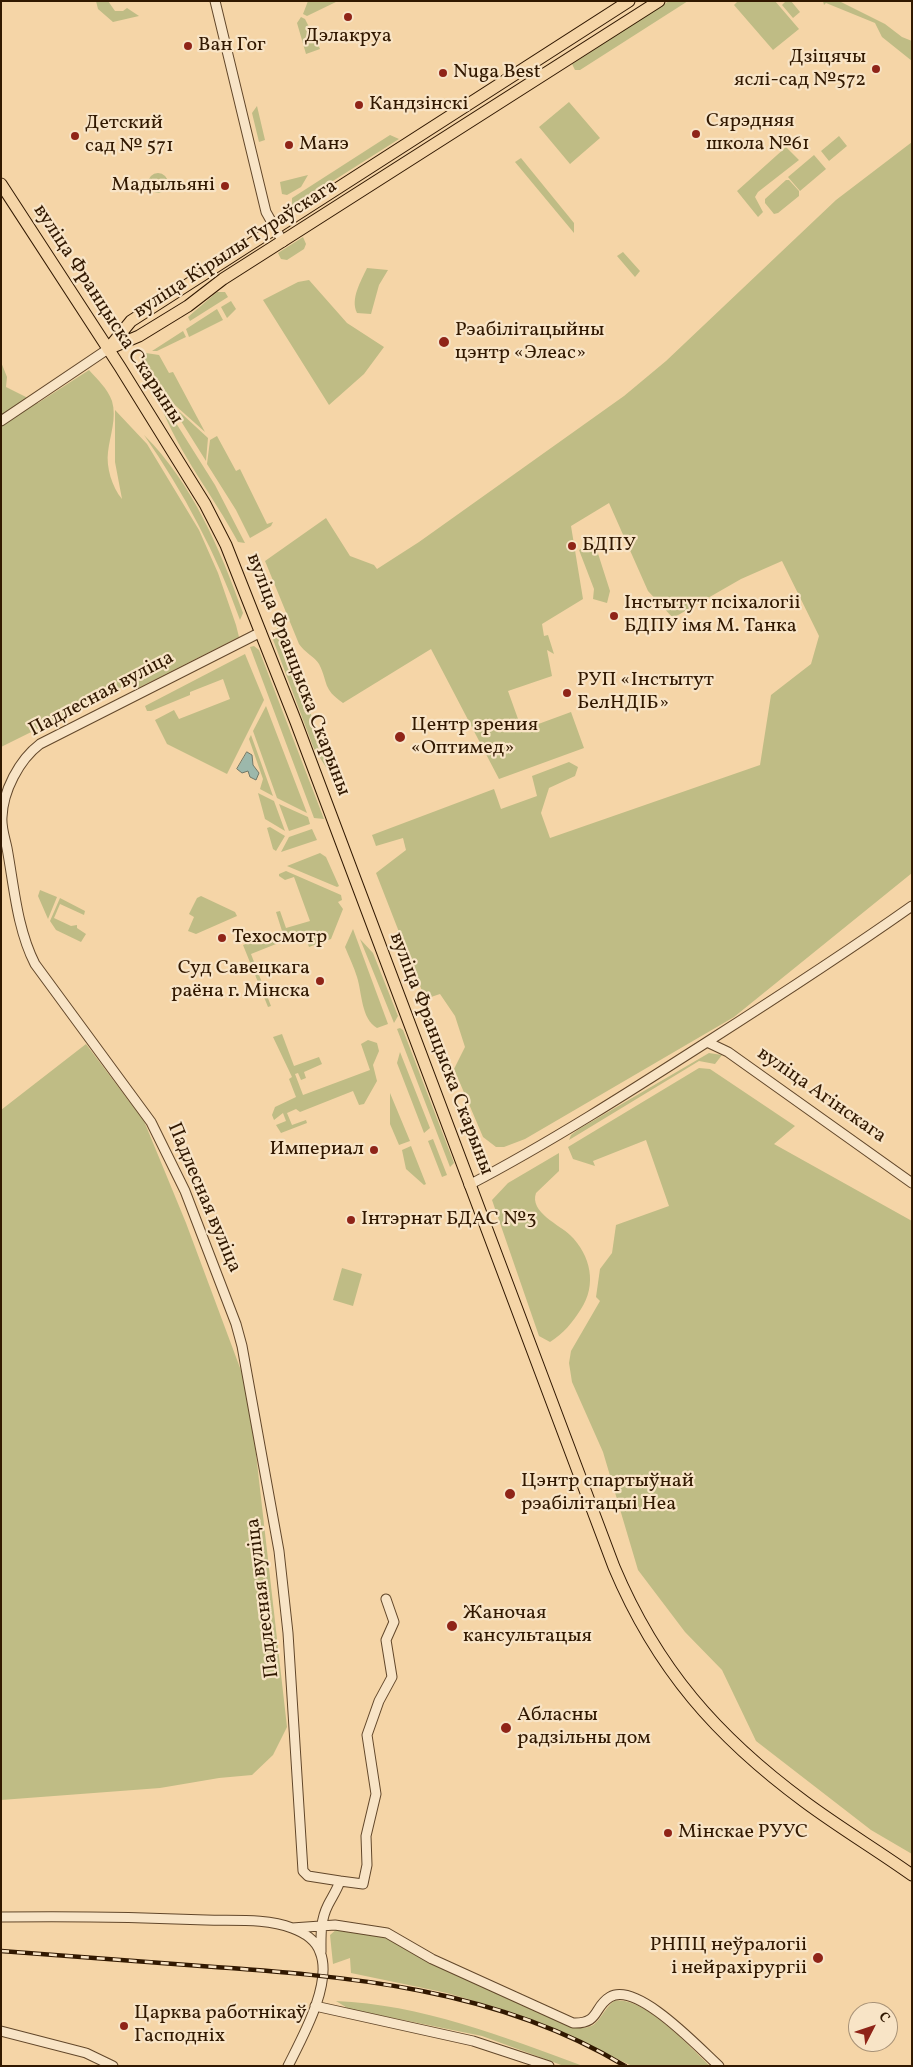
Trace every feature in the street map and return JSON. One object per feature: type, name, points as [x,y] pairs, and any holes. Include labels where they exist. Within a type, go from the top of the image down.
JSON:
[{"type":"main road","name":"вуліца Кірылы Тураўскага","points":[[108,349],[131,322],[629,1]]},
{"type":"main road","name":"вуліца Кірылы Тураўскага","points":[[108,349],[139,336],[188,306],[218,282],[658,1]]},
{"type":"main road","name":"вуліца Францыска Скарыны","points":[[1,184],[108,349],[214,520],[226,544],[618,1576],[631,1605],[657,1652],[702,1710],[752,1761],[806,1803],[912,1875]]},
{"type":"street","points":[[215,1],[266,212],[283,242]]},
{"type":"street","points":[[1,420],[108,349]]},
{"type":"street","name":"Падлесная вуліца","points":[[261,632],[40,744],[29,752],[10,784],[2,822],[22,930],[28,950],[46,979],[151,1122],[185,1191],[236,1324],[242,1346],[280,1560],[288,1633],[303,1870],[308,1876],[363,1884],[367,1866],[366,1836],[376,1794],[367,1735],[379,1702],[392,1677],[386,1640],[394,1622],[386,1599]]},
{"type":"street","points":[[470,1185],[518,1160],[707,1042],[775,999],[912,906]]},
{"type":"street","name":"вуліца Агінскага","points":[[707,1042],[728,1052],[912,1183]]},
{"type":"street","points":[[288,2066],[321,1988],[321,1926],[326,1907],[336,1893],[340,1881]]},
{"type":"street","points":[[1,1917],[163,1918],[262,1922],[292,1928],[321,1926],[359,1927],[388,1933],[432,1959],[572,2023],[584,2024],[592,2019],[612,1996],[625,1994],[633,1996],[673,2024],[718,2066]]},
{"type":"street","points":[[292,1928],[309,1937],[321,1952]]},
{"type":"street","points":[[315,2006],[472,2040],[549,2066]]},
{"type":"street","points":[[1,2032],[86,2053],[113,2066]]},
{"type":"shaded area","points":[[96,1],[108,1],[115,11],[123,11],[127,8],[139,16],[113,22],[98,9]]},
{"type":"shaded area","points":[[308,1],[338,1],[307,16],[303,14]]},
{"type":"shaded area","points":[[669,1],[688,1],[580,70],[575,70],[572,64]]},
{"type":"shaded area","points":[[738,1],[775,1],[799,29],[773,50],[734,5]]},
{"type":"shaded area","points":[[786,1],[791,1],[800,12],[793,18],[782,5]]},
{"type":"shaded area","points":[[823,1],[839,1],[885,24],[902,37],[912,41],[912,61],[882,37],[875,23],[826,3],[824,5]]},
{"type":"shaded area","points":[[301,17],[305,19],[320,49],[306,54],[297,23]]},
{"type":"shaded area","points":[[569,102],[600,138],[570,164],[539,127]]},
{"type":"shaded area","points":[[257,106],[265,140],[259,142],[252,113]]},
{"type":"shaded area","points":[[390,135],[399,139],[292,207],[292,198]]},
{"type":"shaded area","points":[[839,136],[847,146],[829,161],[821,151]]},
{"type":"shaded area","points":[[912,142],[912,873],[734,1017],[525,1139],[504,1147],[496,1147],[483,1137],[454,1069],[465,1047],[455,1016],[440,994],[428,998],[424,996],[376,873],[406,850],[403,838],[376,846],[372,835],[494,789],[501,809],[537,796],[532,776],[569,762],[578,767],[575,776],[549,788],[541,813],[550,838],[760,765],[771,695],[811,664],[819,636],[782,561],[741,579],[673,618],[648,591],[609,503],[571,526],[583,599],[542,624],[544,636],[548,635],[554,654],[547,650],[552,676],[508,691],[522,730],[571,712],[584,748],[499,779],[431,649],[343,703],[336,698],[327,685],[319,664],[299,644],[265,561],[326,518],[350,556],[374,565],[377,569],[419,542],[624,396],[666,361],[836,200]]},
{"type":"shaded area","points":[[786,147],[799,160],[758,192],[755,197],[763,212],[758,217],[737,191]]},
{"type":"shaded area","points":[[814,155],[826,169],[800,191],[788,177]]},
{"type":"shaded area","points":[[521,158],[574,223],[574,233],[515,162]]},
{"type":"shaded area","points":[[158,173],[165,176],[168,183],[165,190],[158,193],[151,190],[148,183],[151,176]]},
{"type":"shaded area","points":[[308,175],[301,187],[287,195],[282,194],[280,182]]},
{"type":"shaded area","points":[[786,180],[789,180],[799,191],[799,196],[778,213],[774,214],[765,203],[765,199]]},
{"type":"shaded area","points":[[303,237],[306,244],[304,249],[287,260],[281,259],[278,253]]},
{"type":"shaded area","points":[[623,252],[640,271],[635,277],[617,256]]},
{"type":"shaded area","points":[[367,268],[388,270],[379,285],[371,314],[357,313],[355,308],[357,290]]},
{"type":"shaded area","points":[[309,280],[347,323],[384,347],[364,374],[329,405],[263,300],[298,282]]},
{"type":"shaded area","points":[[217,292],[225,292],[228,297],[190,321],[188,317]]},
{"type":"shaded area","points":[[231,301],[236,309],[227,318],[221,307]]},
{"type":"shaded area","points":[[217,309],[223,320],[189,337],[186,329]]},
{"type":"shaded area","points":[[183,331],[186,337],[157,351],[152,351]]},
{"type":"shaded area","points":[[146,353],[159,355],[169,373],[173,372],[205,432],[167,398],[144,364]]},
{"type":"shaded area","points":[[1,362],[7,377],[6,387],[38,403],[89,370],[99,381],[110,396],[113,407],[108,458],[109,470],[115,489],[122,499],[115,462],[115,410],[147,444],[199,530],[218,573],[239,637],[136,689],[130,683],[1,747]]},
{"type":"shaded area","points":[[169,402],[208,438],[206,461]]},
{"type":"shaded area","points":[[160,404],[164,404],[215,485],[245,543],[238,542],[186,457]]},
{"type":"shaded area","points":[[144,435],[177,474],[203,518],[225,565],[243,613],[240,620],[210,547],[186,501]]},
{"type":"shaded area","points":[[217,436],[236,471],[240,469],[267,524],[273,522],[271,526],[250,538],[236,510],[207,464],[210,440]]},
{"type":"shaded area","points":[[594,541],[610,591],[607,603],[593,599],[594,589],[579,550]]},
{"type":"shaded area","points":[[250,556],[269,606],[265,607],[248,560]]},
{"type":"shaded area","points":[[278,627],[334,775],[332,776],[314,749],[272,637]]},
{"type":"shaded area","points":[[254,646],[259,650],[324,819],[314,818],[250,647]]},
{"type":"shaded area","points":[[245,654],[264,700],[227,774],[167,744],[155,720],[174,710],[179,719],[230,699],[223,679],[190,692],[190,695],[151,711],[147,711],[145,706]]},
{"type":"shaded area","points":[[266,706],[307,813],[277,798],[253,731]]},
{"type":"shaded area","points":[[251,735],[273,796],[260,789],[263,779],[249,739]]},
{"type":"shaded area","points":[[247,752],[252,755],[253,765],[259,773],[256,780],[250,777],[248,771],[242,773],[237,769]]},
{"type":"shaded area","points":[[258,793],[274,801],[285,831],[265,819]]},
{"type":"shaded area","points":[[279,804],[308,817],[310,824],[289,831]]},
{"type":"shaded area","points":[[270,827],[285,836],[276,851],[273,849],[267,828]]},
{"type":"shaded area","points":[[312,829],[317,840],[281,852],[289,837]]},
{"type":"shaded area","points":[[320,853],[326,857],[339,886],[337,887],[287,866]]},
{"type":"shaded area","points":[[286,871],[341,895],[342,900],[338,902],[343,909],[331,939],[309,947],[305,936],[301,934],[251,954],[271,1006],[268,1007],[243,945],[282,931],[276,912],[280,911],[286,928],[310,921],[294,877],[285,880],[279,876],[279,874]]},
{"type":"shaded area","points":[[40,890],[57,897],[48,919],[38,896]]},
{"type":"shaded area","points":[[201,896],[235,912],[237,916],[196,934],[188,931],[194,917],[189,914],[197,898]]},
{"type":"shaded area","points":[[60,898],[85,911],[84,915],[60,904],[54,918],[71,926],[77,925],[77,928],[86,934],[81,942],[56,930],[50,921]]},
{"type":"shaded area","points":[[353,929],[388,1024],[377,1028],[372,1024],[365,1012],[357,977],[345,947]]},
{"type":"shaded area","points":[[360,939],[373,953],[398,1016],[394,1023]]},
{"type":"shaded area","points":[[397,1029],[403,1030],[454,1163],[450,1167]]},
{"type":"shaded area","points":[[282,1034],[294,1066],[319,1057],[322,1064],[304,1072],[306,1078],[301,1080],[298,1073],[295,1074],[303,1095],[370,1070],[361,1044],[368,1040],[377,1043],[379,1051],[373,1065],[377,1081],[364,1104],[359,1105],[353,1091],[300,1112],[296,1109],[287,1113],[292,1125],[306,1120],[307,1123],[281,1133],[276,1125],[286,1121],[283,1113],[274,1120],[272,1115],[275,1107],[296,1097],[289,1079],[292,1077],[273,1037]]},
{"type":"shaded area","points":[[86,1044],[144,1121],[186,1223],[249,1392],[287,1727],[273,1755],[252,1775],[219,1778],[160,1788],[1,1800],[1,1110]]},
{"type":"shaded area","points":[[400,1052],[430,1128],[424,1133],[397,1063]]},
{"type":"shaded area","points":[[709,1053],[722,1055],[715,1064],[699,1061],[569,1140],[571,1135],[579,1129]]},
{"type":"shaded area","points":[[699,1068],[710,1069],[795,1126],[774,1144],[912,1221],[912,1854],[871,1830],[756,1741],[722,1670],[685,1632],[638,1570],[603,1452],[572,1382],[569,1363],[571,1351],[600,1301],[596,1297],[600,1269],[612,1253],[616,1225],[669,1206],[646,1140],[593,1161],[595,1166],[573,1159],[568,1147]]},
{"type":"shaded area","points":[[390,1093],[410,1141],[399,1145],[390,1124]]},
{"type":"shaded area","points":[[433,1139],[447,1175],[442,1177],[428,1141]]},
{"type":"shaded area","points":[[411,1146],[426,1184],[424,1185],[406,1169],[402,1150]]},
{"type":"shaded area","points":[[559,1153],[559,1171],[536,1193],[535,1200],[541,1212],[577,1243],[587,1261],[590,1280],[586,1300],[578,1314],[550,1342],[539,1336],[492,1200],[508,1183]]},
{"type":"shaded area","points":[[342,1268],[362,1274],[353,1306],[333,1300]]},
{"type":"shaded area","points":[[337,1929],[384,1935],[572,2027],[581,2028],[594,2025],[614,2001],[626,2001],[652,2014],[665,2024],[710,2066],[632,2066],[546,2025],[505,2010],[447,1993],[351,1973],[350,1958],[333,1964],[330,1935]]},
{"type":"shaded area","points":[[336,2001],[367,2003],[430,2015],[492,2033],[583,2066],[564,2066],[482,2036],[349,2009]]},
{"type":"railway","points":[[1,1951],[311,1975],[419,1990],[473,2003],[525,2019],[576,2040],[625,2066]]},
{"type":"place","name":"Дэлакруа","points":[[348,17]]},
{"type":"place","name":"Ван Гог","points":[[188,46]]},
{"type":"place","name":"Дзіцячы яслі-сад №572","points":[[876,69]]},
{"type":"place","name":"Nuga Best","points":[[443,73]]},
{"type":"place","name":"Кандзінскі","points":[[359,105]]},
{"type":"place","name":"Сярэдняя школа №61","points":[[696,134]]},
{"type":"place","name":"Детский сад № 571","points":[[75,136]]},
{"type":"place","name":"Манэ","points":[[289,145]]},
{"type":"place","name":"Мадыльяні","points":[[225,186]]},
{"type":"place","name":"Рэабілітацыйны цэнтр «Элеас»","points":[[444,342]]},
{"type":"place","name":"БДПУ","points":[[572,546]]},
{"type":"place","name":"Інстытут псіхалогіі БДПУ імя М. Танка","points":[[614,616]]},
{"type":"place","name":"РУП «Інстытут БелНДІБ»","points":[[567,693]]},
{"type":"place","name":"Центр зрения «Оптимед»","points":[[400,737]]},
{"type":"place","name":"Техосмотр","points":[[222,938]]},
{"type":"place","name":"Суд Савецкага раёна г. Мінска","points":[[320,981]]},
{"type":"place","name":"Империал","points":[[374,1150]]},
{"type":"place","name":"Інтэрнат БДАС №3","points":[[351,1220]]},
{"type":"place","name":"Цэнтр спартыўнай рэабілітацыі Неа","points":[[510,1494]]},
{"type":"place","name":"Жаночая кансультацыя","points":[[452,1626]]},
{"type":"place","name":"Абласны радзільны дом","points":[[506,1728]]},
{"type":"place","name":"Мінскае РУУС","points":[[668,1833]]},
{"type":"place","name":"РНПЦ неўралогіі і нейрахірургіі","points":[[818,1958]]},
{"type":"place","name":"Царква работнікаў Гасподніх","points":[[124,2026]]}]
